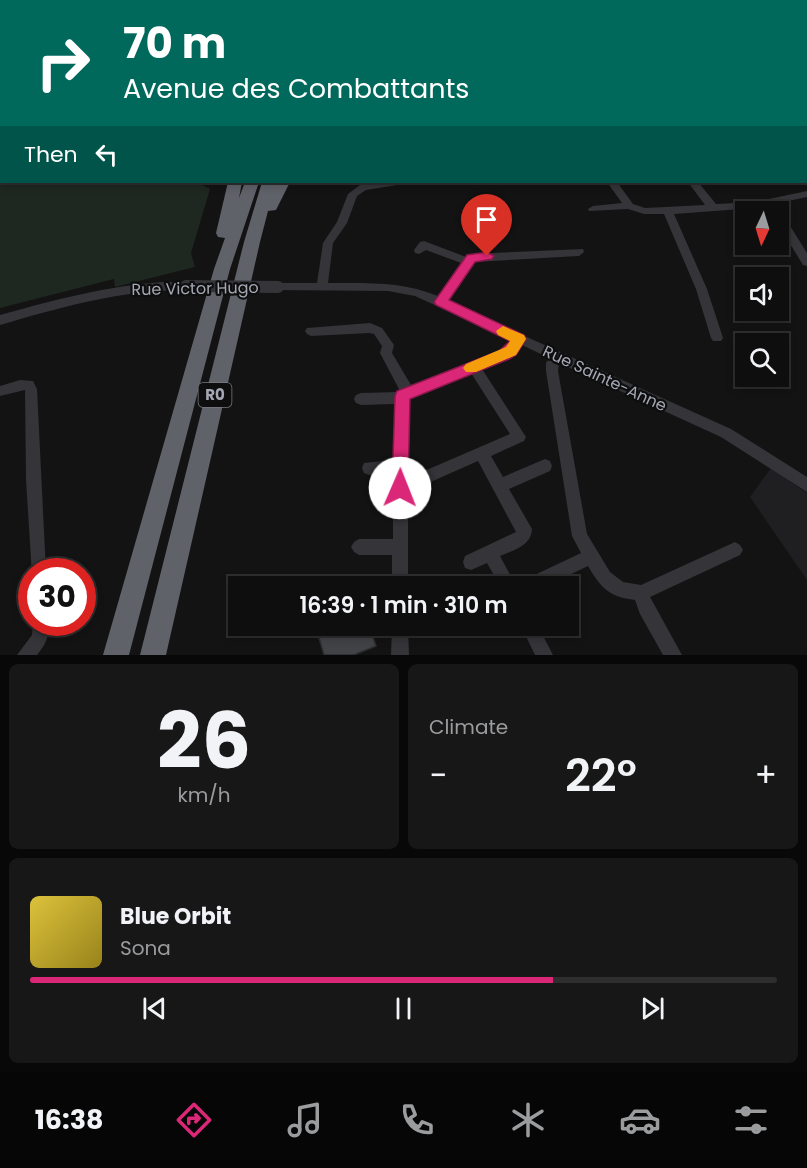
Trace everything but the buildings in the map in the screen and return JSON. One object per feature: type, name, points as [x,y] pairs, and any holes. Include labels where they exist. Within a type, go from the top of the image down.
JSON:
[{"type":"highway","points":[[222,269],[218,258],[235,183]]},
{"type":"highway","name":"R0","points":[[116,655],[222,269],[252,183]]},
{"type":"highway","name":"R0","points":[[153,655],[252,242],[269,183]]},
{"type":"highway","points":[[252,242],[262,232],[283,183]]},
{"type":"street","points":[[322,287],[328,243],[342,223],[353,194],[363,187],[390,183]]},
{"type":"street","points":[[613,183],[629,206]]},
{"type":"street","points":[[694,183],[713,208]]},
{"type":"street","points":[[789,203],[807,194]]},
{"type":"street","points":[[593,209],[629,206],[644,211],[735,209]]},
{"type":"street","points":[[668,211],[712,314],[717,338]]},
{"type":"street","points":[[789,233],[807,262]]},
{"type":"street","points":[[419,250],[424,245],[468,262]]},
{"type":"street","points":[[440,302],[468,262],[476,257],[579,252]]},
{"type":"street","name":"Rue Victor Hugo","points":[[0,320],[96,294],[137,287],[322,287]]},
{"type":"street","name":"Rue Sainte-Anne","points":[[322,287],[403,288],[440,302],[726,433],[807,485]]},
{"type":"street","points":[[311,331],[370,328],[378,331],[388,345],[386,353],[404,395],[400,466],[400,576]]},
{"type":"street","points":[[361,399],[404,395],[511,351],[519,339]]},
{"type":"street","points":[[557,356],[552,363],[580,536],[590,557],[611,585],[630,593],[641,592],[735,550]]},
{"type":"street","points":[[400,488],[519,437],[474,367]]},
{"type":"street","points":[[0,391],[20,385],[28,385],[31,389],[37,558]]},
{"type":"street","points":[[471,562],[521,538],[524,534],[524,529],[482,454]]},
{"type":"street","points":[[369,468],[400,466]]},
{"type":"street","points":[[500,486],[545,466]]},
{"type":"street","points":[[358,547],[400,547]]},
{"type":"street","points":[[490,554],[502,576]]},
{"type":"street","points":[[551,576],[590,557]]},
{"type":"street","points":[[641,592],[646,608],[673,655]]},
{"type":"street","points":[[26,655],[40,636]]},
{"type":"street","points":[[400,636],[400,655]]},
{"type":"street","points":[[534,636],[544,655]]},
{"type":"shaded area","points":[[199,183],[210,189],[191,253],[195,267],[115,287],[114,279],[0,308],[0,184]]},
{"type":"shaded area","points":[[771,468],[807,493],[807,580],[750,497]]},
{"type":"slow traffic","points":[[471,368],[511,351],[519,339],[503,331]]},
{"type":"route","points":[[400,488],[402,396],[504,355],[511,351],[519,339],[440,302],[471,258],[487,256]]}]
